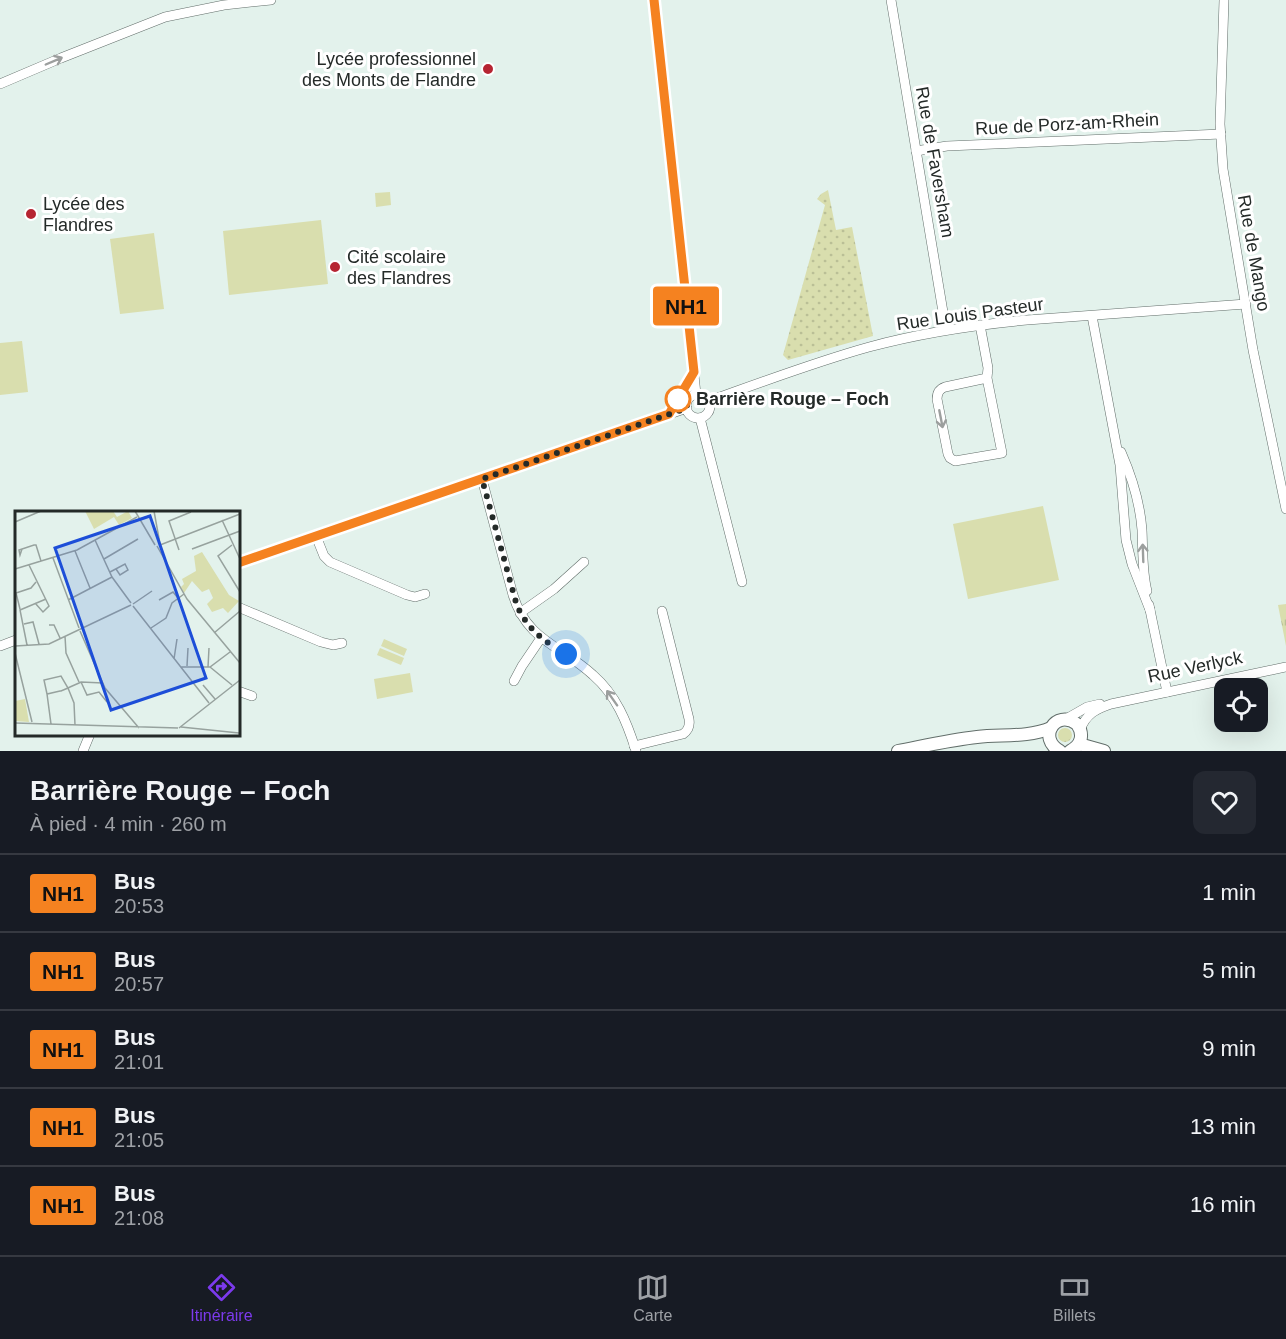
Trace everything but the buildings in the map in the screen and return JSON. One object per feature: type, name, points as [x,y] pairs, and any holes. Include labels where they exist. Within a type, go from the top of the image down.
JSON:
[{"type":"street","points":[[0,84],[154,20],[214,3],[271,0]]},
{"type":"street","points":[[654,0],[696,394]]},
{"type":"street","name":"Rue de Faversham","points":[[891,0],[946,330]]},
{"type":"street","name":"Rue de Mango","points":[[1224,0],[1221,134],[1226,190],[1253,350],[1286,509]]},
{"type":"street","name":"Rue de Porz-am-Rhein","points":[[916,151],[947,146],[1221,134]]},
{"type":"street","name":"Rue Louis Pasteur","points":[[709,401],[858,350],[946,330],[980,325],[1246,304]]},
{"type":"street","points":[[1092,316],[1122,478],[1126,540],[1132,564],[1150,610]]},
{"type":"street","points":[[980,325],[988,368],[987,378],[1002,453],[955,462],[948,454],[937,399],[938,392],[945,387],[987,378]]},
{"type":"street","points":[[696,394],[704,395],[709,401],[709,411],[700,418],[692,416],[687,408],[688,400],[696,394]]},
{"type":"street","points":[[240,562],[687,408]]},
{"type":"street","points":[[700,418],[742,582]]},
{"type":"street","points":[[1116,442],[1129,471],[1140,511],[1143,571],[1167,692]]},
{"type":"street","points":[[482,479],[520,613],[542,638],[581,665],[607,689],[622,713],[635,749],[683,734],[689,725],[662,612]]},
{"type":"street","points":[[316,536],[324,556],[333,564],[407,595],[415,597],[425,594]]},
{"type":"street","points":[[520,613],[554,589],[584,562]]},
{"type":"street","points":[[240,609],[321,642],[333,645],[342,643]]},
{"type":"street","points":[[514,681],[542,638]]},
{"type":"street","points":[[0,646],[15,640]]},
{"type":"street","name":"Rue Verlyck","points":[[1066,719],[1091,706],[1111,704],[1286,667]]},
{"type":"street","points":[[240,692],[252,696]]},
{"type":"street","name":"Rue Verlyck","points":[[1080,730],[1085,720],[1093,712],[1111,704]]},
{"type":"street","points":[[898,751],[978,736],[1018,736],[1040,732],[1066,719],[1075,722],[1082,737],[1074,747]]},
{"type":"street","points":[[1051,728],[1049,735],[1055,748]]},
{"type":"street","points":[[83,751],[90,736]]},
{"type":"street","points":[[1018,736],[1041,741],[1055,748]]},
{"type":"street","points":[[1074,747],[1104,751]]},
{"type":"green space","points":[[828,190],[836,230],[852,227],[873,336],[788,360],[783,355],[825,205],[817,199]]},
{"type":"green space","points":[[390,192],[391,205],[376,207],[375,193]]},
{"type":"green space","points":[[321,220],[328,284],[229,295],[223,231]]},
{"type":"green space","points":[[154,233],[164,309],[120,314],[110,239]]},
{"type":"green space","points":[[22,341],[28,392],[0,395],[0,343]]},
{"type":"green space","points":[[1043,506],[1059,580],[968,599],[953,524]]},
{"type":"green space","points":[[1286,604],[1286,646],[1278,605]]},
{"type":"green space","points":[[384,639],[407,649],[404,656],[381,646]]},
{"type":"green space","points":[[380,648],[404,658],[401,665],[377,655]]},
{"type":"green space","points":[[410,673],[413,692],[377,699],[374,679]]},
{"type":"green space","points":[[1065,728],[1070,730],[1072,735],[1070,740],[1065,742],[1060,740],[1058,735],[1060,730]]},
{"type":"bus line","name":"NH1","points":[[240,562],[669,414],[694,372],[654,0]]},
{"type":"place","name":"Lycée professionnel des Monts de Flandre","points":[[488,69]]},
{"type":"place","name":"Lycée des Flandres","points":[[31,214]]},
{"type":"place","name":"Cité scolaire des Flandres","points":[[335,267]]},
{"type":"place","name":"Barrière Rouge – Foch","points":[[678,399]]},
{"type":"route","points":[[566,654],[534,632],[520,613],[482,479],[687,408],[687,402],[678,399]]}]
